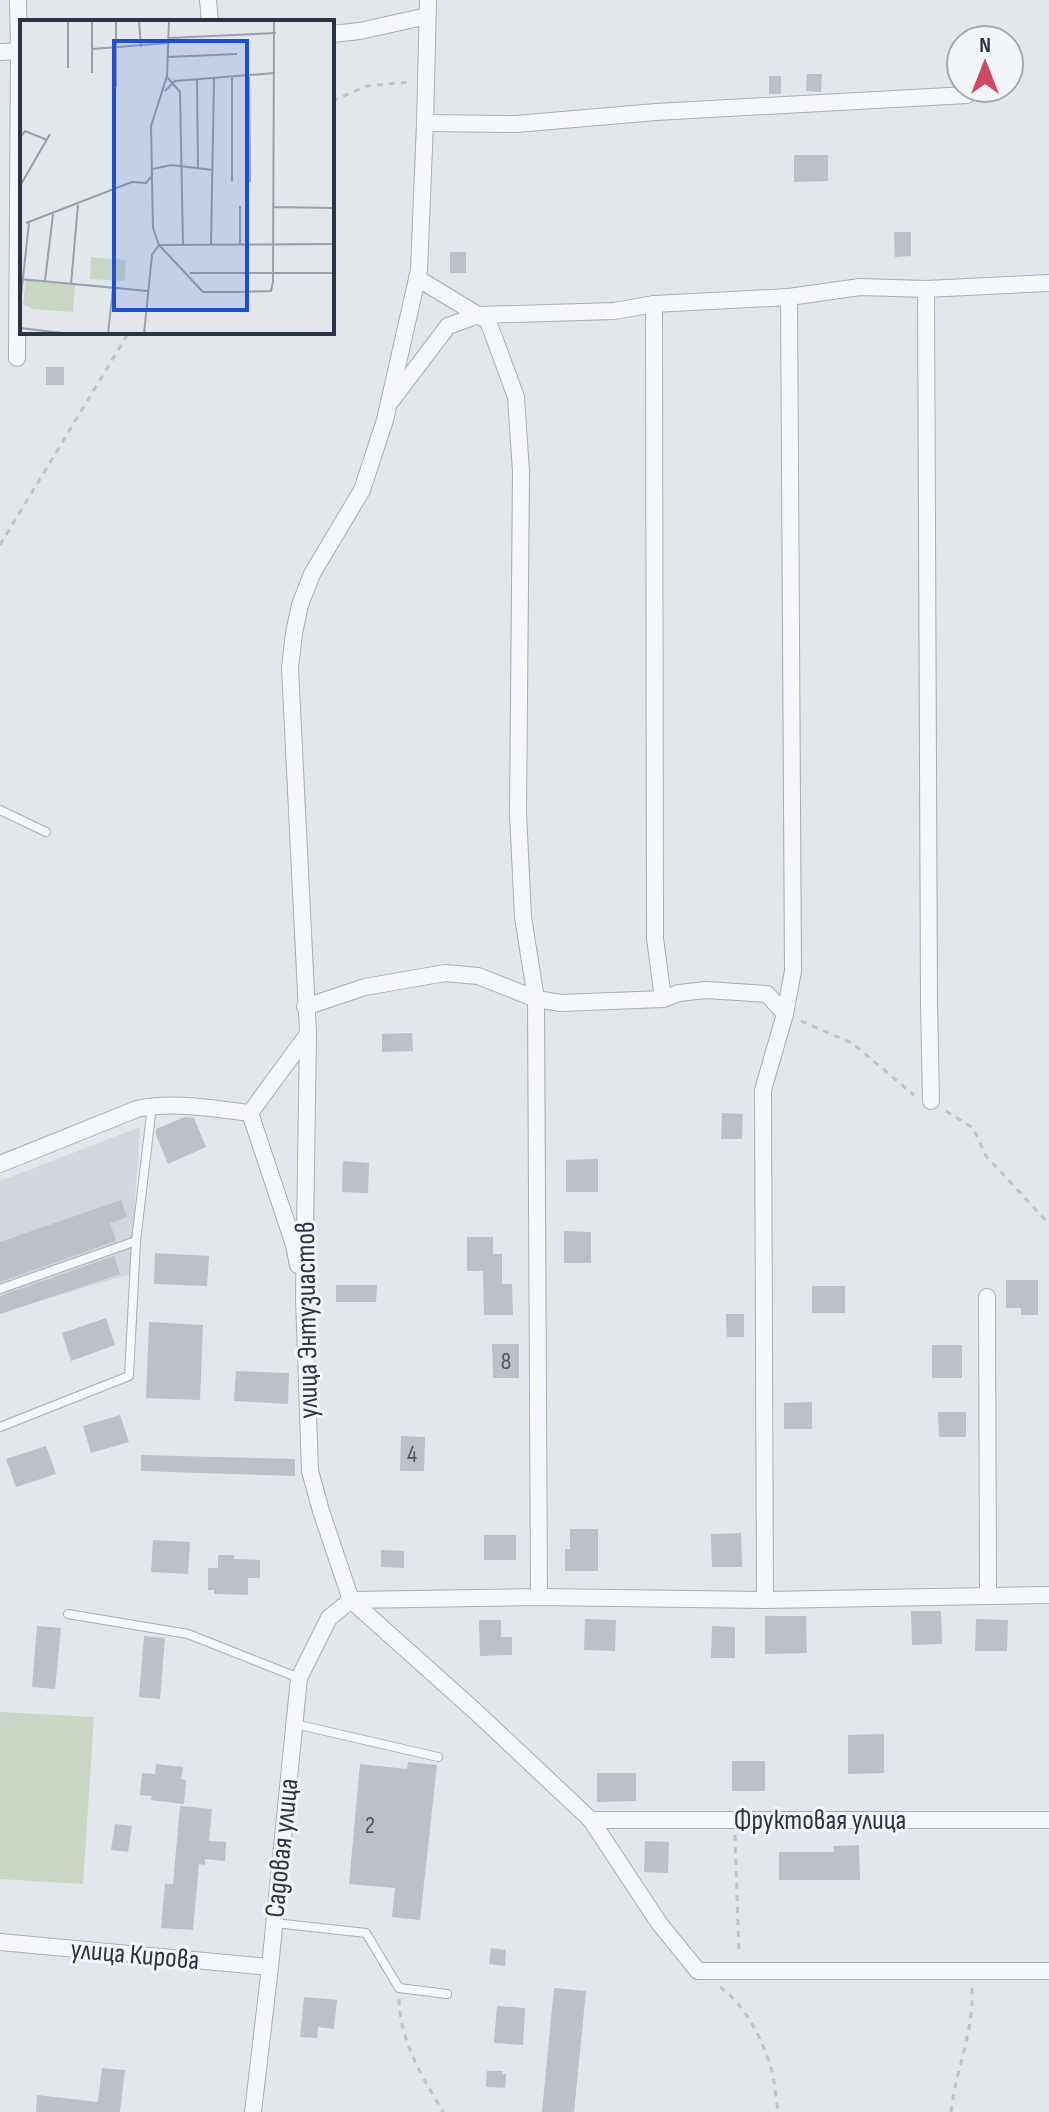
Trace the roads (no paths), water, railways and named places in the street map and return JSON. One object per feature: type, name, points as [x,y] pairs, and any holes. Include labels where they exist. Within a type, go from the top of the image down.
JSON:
[{"type":"street","points":[[18,0],[20,35]]},
{"type":"street","points":[[208,0],[210,20]]},
{"type":"street","points":[[334,34],[360,31],[428,8]]},
{"type":"street","name":"улица Энтузиастов","points":[[351,1600],[310,1471],[304,1298],[308,1034],[290,668],[300,605],[312,574],[362,490],[385,420],[417,278],[428,8]]},
{"type":"street","points":[[425,123],[516,124],[656,112],[945,96]]},
{"type":"street","points":[[17,358],[20,128]]},
{"type":"street","points":[[417,278],[488,321],[516,397],[521,472],[518,813],[523,917],[536,999],[539,1597]]},
{"type":"street","points":[[387,406],[448,326],[479,315],[614,311],[654,304],[789,297],[860,287],[926,289],[1049,283]]},
{"type":"street","points":[[926,289],[931,1101]]},
{"type":"street","points":[[765,1600],[763,1090],[785,1014],[793,971],[789,297]]},
{"type":"street","points":[[654,304],[655,938],[663,999]]},
{"type":"street","points":[[305,1007],[365,987],[445,973],[478,976],[536,999],[561,1003],[663,999],[679,993],[706,990],[767,994],[785,1014]]},
{"type":"street","points":[[250,1113],[308,1034]]},
{"type":"street","points":[[0,1164],[137,1109],[168,1105],[250,1113]]},
{"type":"street","points":[[250,1113],[294,1245],[304,1298]]},
{"type":"street","points":[[987,1297],[988,1595]]},
{"type":"street","points":[[351,1600],[539,1597],[765,1600],[1049,1595]]},
{"type":"street","points":[[351,1600],[591,1820],[659,1923],[698,1971],[1049,1971]]},
{"type":"street","name":"Садовая улица","points":[[253,2112],[299,1678],[329,1618],[351,1600]]},
{"type":"street","name":"Фруктовая улица","points":[[591,1820],[1049,1820]]},
{"type":"street","name":"улица Кирова","points":[[0,1942],[270,1967]]},
{"type":"lane","points":[[0,810],[46,832]]},
{"type":"lane","points":[[0,1427],[129,1376],[136,1241],[152,1106]]},
{"type":"lane","points":[[0,1289],[136,1241]]},
{"type":"lane","points":[[68,1614],[188,1634],[299,1678]]},
{"type":"lane","points":[[294,1724],[438,1757]]},
{"type":"lane","points":[[275,1923],[366,1933],[399,1988],[447,1994]]}]
